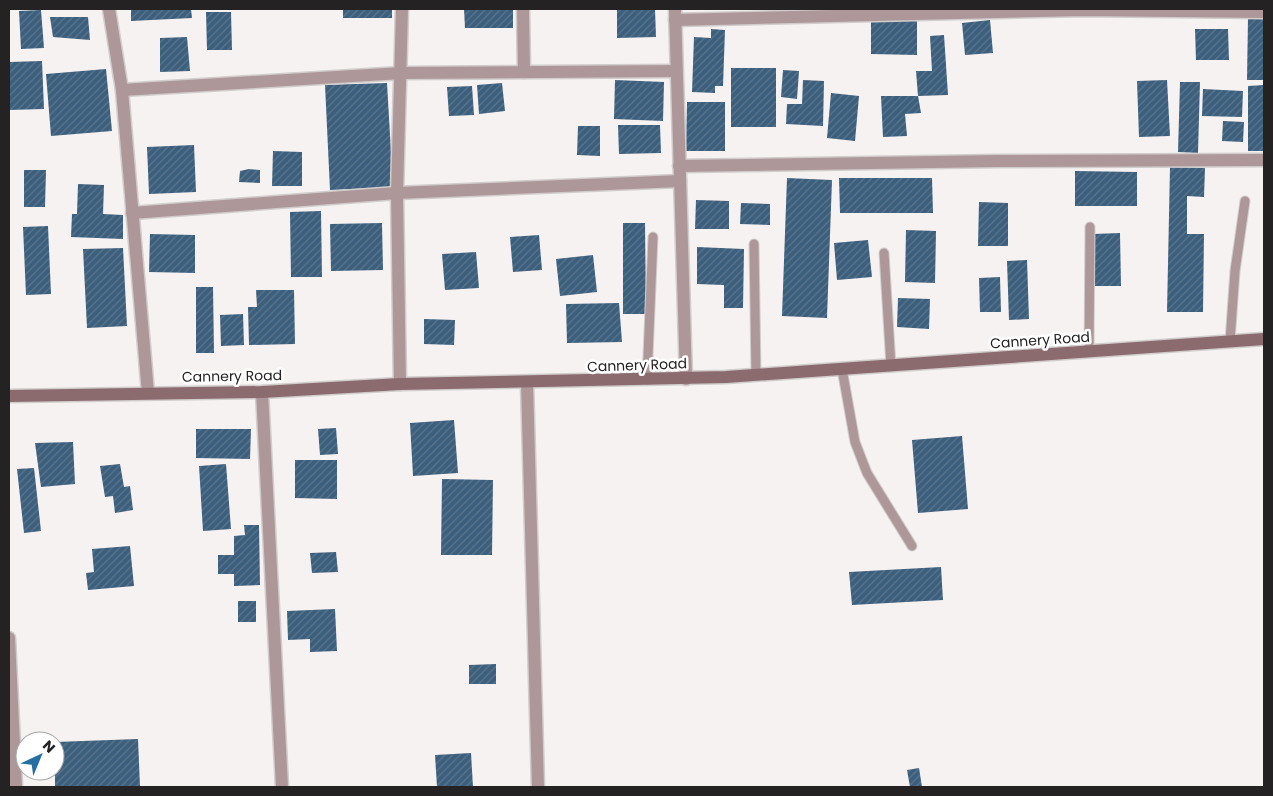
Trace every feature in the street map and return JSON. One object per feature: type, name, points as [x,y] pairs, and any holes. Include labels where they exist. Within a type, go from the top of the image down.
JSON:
[{"type":"main road","name":"Cannery Road","points":[[9,396],[262,392],[400,384],[686,379],[1264,339]]},
{"type":"street","points":[[109,9],[122,90],[148,393]]},
{"type":"street","points":[[400,384],[397,193],[402,73],[402,9]]},
{"type":"street","points":[[523,9],[524,72]]},
{"type":"street","points":[[686,379],[675,15],[1082,10],[1264,12]]},
{"type":"street","points":[[122,90],[402,73],[676,71]]},
{"type":"street","points":[[679,166],[1016,161],[1264,160]]},
{"type":"street","points":[[132,214],[397,193],[680,181]]},
{"type":"street","points":[[527,383],[538,787]]},
{"type":"street","points":[[262,392],[282,787]]},
{"type":"street","points":[[9,638],[16,787]]},
{"type":"lane","points":[[1230,341],[1235,271],[1245,201]]},
{"type":"lane","points":[[1089,351],[1090,227]]},
{"type":"lane","points":[[647,380],[652,238]]},
{"type":"lane","points":[[754,244],[756,375]]},
{"type":"lane","points":[[884,253],[891,366]]},
{"type":"lane","points":[[842,369],[855,442],[867,473],[912,546]]},
{"type":"building","points":[[131,9],[191,9],[192,18],[131,21]]},
{"type":"building","points":[[343,9],[392,9],[392,18],[343,18]]},
{"type":"building","points":[[464,9],[513,9],[513,28],[465,28]]},
{"type":"building","points":[[617,9],[655,9],[656,37],[617,38]]},
{"type":"building","points":[[41,10],[44,48],[21,49],[19,11]]},
{"type":"building","points":[[206,12],[231,12],[232,50],[207,50]]},
{"type":"building","points":[[50,17],[88,17],[90,40],[53,37]]},
{"type":"building","points":[[1248,18],[1264,18],[1264,80],[1247,80]]},
{"type":"building","points":[[871,19],[917,20],[917,55],[871,54]]},
{"type":"building","points":[[990,20],[993,53],[965,55],[962,23]]},
{"type":"building","points":[[711,29],[725,30],[723,86],[715,86],[715,93],[692,92],[694,37],[711,38]]},
{"type":"building","points":[[1195,29],[1228,29],[1229,60],[1196,60]]},
{"type":"building","points":[[944,35],[948,95],[918,96],[916,71],[932,71],[930,36]]},
{"type":"building","points":[[187,37],[190,71],[160,72],[160,38]]},
{"type":"building","points":[[42,61],[44,109],[9,110],[9,62]]},
{"type":"building","points":[[731,68],[776,68],[776,127],[731,127]]},
{"type":"building","points":[[106,69],[112,131],[51,136],[46,74]]},
{"type":"building","points":[[783,70],[799,71],[797,99],[781,97]]},
{"type":"building","points":[[615,80],[664,82],[663,121],[614,119]]},
{"type":"building","points":[[803,80],[824,81],[823,126],[786,124],[787,104],[802,104]]},
{"type":"building","points":[[1167,80],[1170,136],[1139,137],[1137,81]]},
{"type":"building","points":[[1180,82],[1200,82],[1198,153],[1178,152]]},
{"type":"building","points":[[387,83],[393,187],[330,190],[325,85]]},
{"type":"building","points":[[502,83],[505,111],[479,114],[477,85]]},
{"type":"building","points":[[1264,85],[1264,151],[1248,151],[1248,86]]},
{"type":"building","points":[[472,86],[474,115],[449,116],[447,87]]},
{"type":"building","points":[[1203,89],[1243,91],[1242,117],[1202,116]]},
{"type":"building","points":[[831,93],[859,96],[855,141],[827,138]]},
{"type":"building","points":[[881,96],[918,96],[921,113],[905,114],[907,136],[883,137]]},
{"type":"building","points":[[687,102],[725,102],[725,151],[686,151]]},
{"type":"building","points":[[1223,121],[1244,122],[1243,142],[1222,141]]},
{"type":"building","points":[[618,125],[660,125],[661,153],[619,154]]},
{"type":"building","points":[[578,126],[600,126],[600,156],[577,155]]},
{"type":"building","points":[[194,145],[196,192],[149,194],[147,147]]},
{"type":"building","points":[[273,151],[302,152],[302,186],[272,186]]},
{"type":"building","points":[[1170,167],[1205,168],[1204,197],[1187,196],[1187,234],[1204,234],[1203,312],[1167,312]]},
{"type":"building","points":[[249,169],[260,170],[260,183],[239,182],[240,171]]},
{"type":"building","points":[[24,170],[46,170],[45,207],[24,207]]},
{"type":"building","points":[[1075,171],[1137,172],[1137,206],[1075,206]]},
{"type":"building","points":[[787,178],[832,180],[827,318],[782,316]]},
{"type":"building","points":[[839,178],[932,178],[933,213],[840,213]]},
{"type":"building","points":[[78,184],[104,185],[103,214],[123,215],[123,239],[71,237],[72,214],[77,214]]},
{"type":"building","points":[[696,200],[729,201],[729,229],[695,229]]},
{"type":"building","points":[[979,202],[1008,203],[1008,246],[978,246]]},
{"type":"building","points":[[741,203],[770,204],[770,225],[740,224]]},
{"type":"building","points":[[321,211],[322,277],[291,277],[290,212]]},
{"type":"building","points":[[382,223],[383,270],[331,271],[330,224]]},
{"type":"building","points":[[623,223],[645,223],[646,314],[623,314]]},
{"type":"building","points":[[48,226],[51,294],[26,295],[23,227]]},
{"type":"building","points":[[906,230],[936,231],[935,283],[905,282]]},
{"type":"building","points":[[1120,233],[1121,286],[1095,286],[1093,234]]},
{"type":"building","points":[[150,234],[195,235],[195,273],[149,272]]},
{"type":"building","points":[[539,235],[542,270],[513,272],[510,237]]},
{"type":"building","points":[[868,240],[872,277],[837,280],[834,243]]},
{"type":"building","points":[[697,247],[744,249],[743,308],[724,308],[724,285],[697,284]]},
{"type":"building","points":[[123,248],[127,326],[87,328],[83,249]]},
{"type":"building","points":[[476,252],[479,288],[445,290],[442,254]]},
{"type":"building","points":[[593,255],[597,292],[560,296],[556,259]]},
{"type":"building","points":[[1027,260],[1029,319],[1009,320],[1007,261]]},
{"type":"building","points":[[1000,277],[1001,312],[980,312],[979,278]]},
{"type":"building","points":[[196,287],[213,287],[214,353],[196,353]]},
{"type":"building","points":[[256,290],[294,290],[295,344],[249,345],[248,307],[257,307]]},
{"type":"building","points":[[898,298],[930,299],[929,329],[897,327]]},
{"type":"building","points":[[619,303],[622,342],[567,343],[566,304]]},
{"type":"building","points":[[243,314],[244,345],[221,346],[220,315]]},
{"type":"building","points":[[424,319],[455,320],[454,345],[424,344]]},
{"type":"building","points":[[454,420],[458,473],[413,476],[410,423]]},
{"type":"building","points":[[336,428],[338,454],[320,455],[318,429]]},
{"type":"building","points":[[196,429],[251,429],[250,459],[196,458]]},
{"type":"building","points":[[962,436],[968,509],[918,513],[912,440]]},
{"type":"building","points":[[73,442],[75,484],[41,487],[35,443]]},
{"type":"building","points":[[295,460],[337,460],[337,499],[295,498]]},
{"type":"building","points":[[120,464],[124,487],[130,486],[133,510],[115,513],[113,496],[105,497],[100,466]]},
{"type":"building","points":[[226,464],[231,529],[203,531],[199,466]]},
{"type":"building","points":[[34,468],[41,531],[24,533],[17,469]]},
{"type":"building","points":[[442,479],[493,480],[492,555],[441,555]]},
{"type":"building","points":[[244,525],[259,525],[260,585],[234,586],[234,574],[218,574],[218,555],[234,555],[234,536],[245,535]]},
{"type":"building","points":[[130,546],[134,586],[88,590],[86,573],[94,572],[92,549]]},
{"type":"building","points":[[336,552],[338,572],[312,573],[310,553]]},
{"type":"building","points":[[941,567],[943,600],[852,605],[849,572]]},
{"type":"building","points":[[238,601],[256,601],[256,622],[238,622]]},
{"type":"building","points":[[335,609],[337,651],[310,652],[310,639],[288,640],[287,611]]},
{"type":"building","points":[[496,664],[496,684],[469,684],[469,665]]},
{"type":"building","points":[[138,739],[140,786],[55,787],[55,781],[65,781],[65,742]]},
{"type":"building","points":[[471,753],[473,787],[437,787],[435,755]]},
{"type":"building","points":[[919,768],[922,787],[910,787],[907,770]]}]
